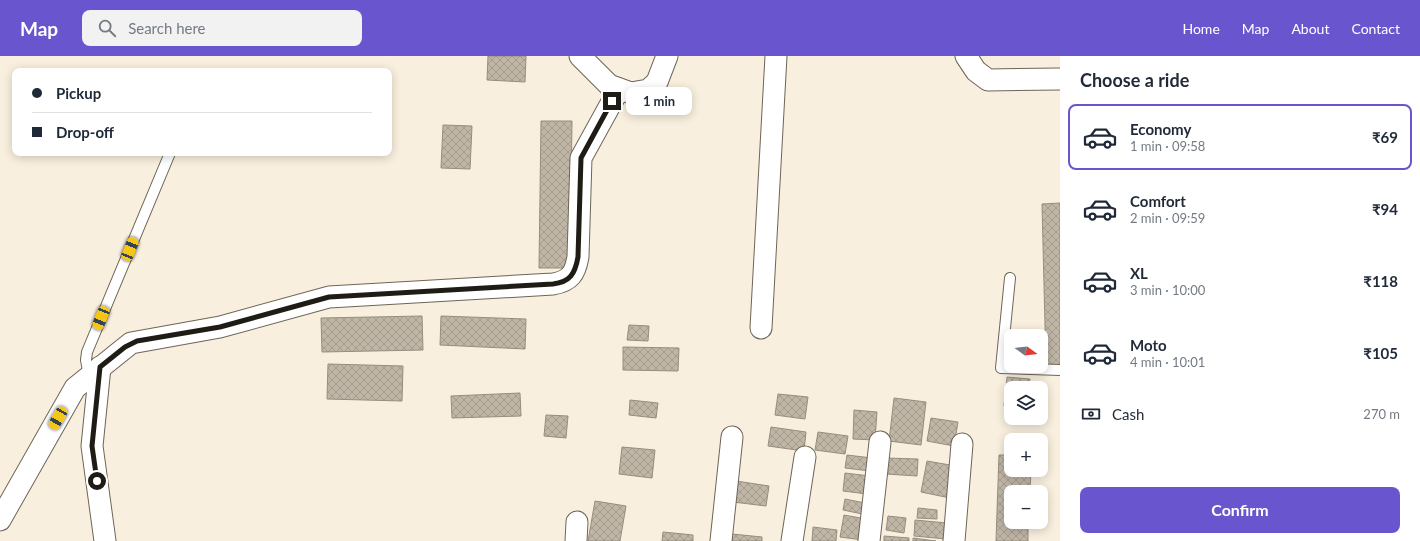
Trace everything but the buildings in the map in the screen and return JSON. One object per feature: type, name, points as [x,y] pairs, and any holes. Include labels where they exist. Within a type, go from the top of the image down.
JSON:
[{"type":"street","points":[[580,56],[609,85],[631,93],[648,90],[657,82],[663,70],[667,56]]},
{"type":"street","points":[[762,328],[776,56]]},
{"type":"street","points":[[966,56],[976,71],[988,80],[1060,79]]},
{"type":"street","points":[[0,520],[72,392],[125,347],[137,341],[220,327],[329,297],[562,283],[570,278],[575,270],[578,257],[581,158],[619,89]]},
{"type":"street","points":[[94,372],[92,446],[105,528],[105,541]]},
{"type":"street","points":[[721,541],[732,438]]},
{"type":"street","points":[[869,541],[880,442]]},
{"type":"street","points":[[954,541],[962,444]]},
{"type":"street","points":[[792,541],[805,457]]},
{"type":"lane","points":[[94,372],[86,360],[87,352],[169,156]]},
{"type":"lane","points":[[1010,278],[1002,368],[1060,370]]},
{"type":"route","points":[[97,481],[92,456],[92,446],[100,367],[131,343],[220,327],[329,297],[553,284],[562,283],[570,278],[575,270],[578,257],[581,158],[612,101]]}]
